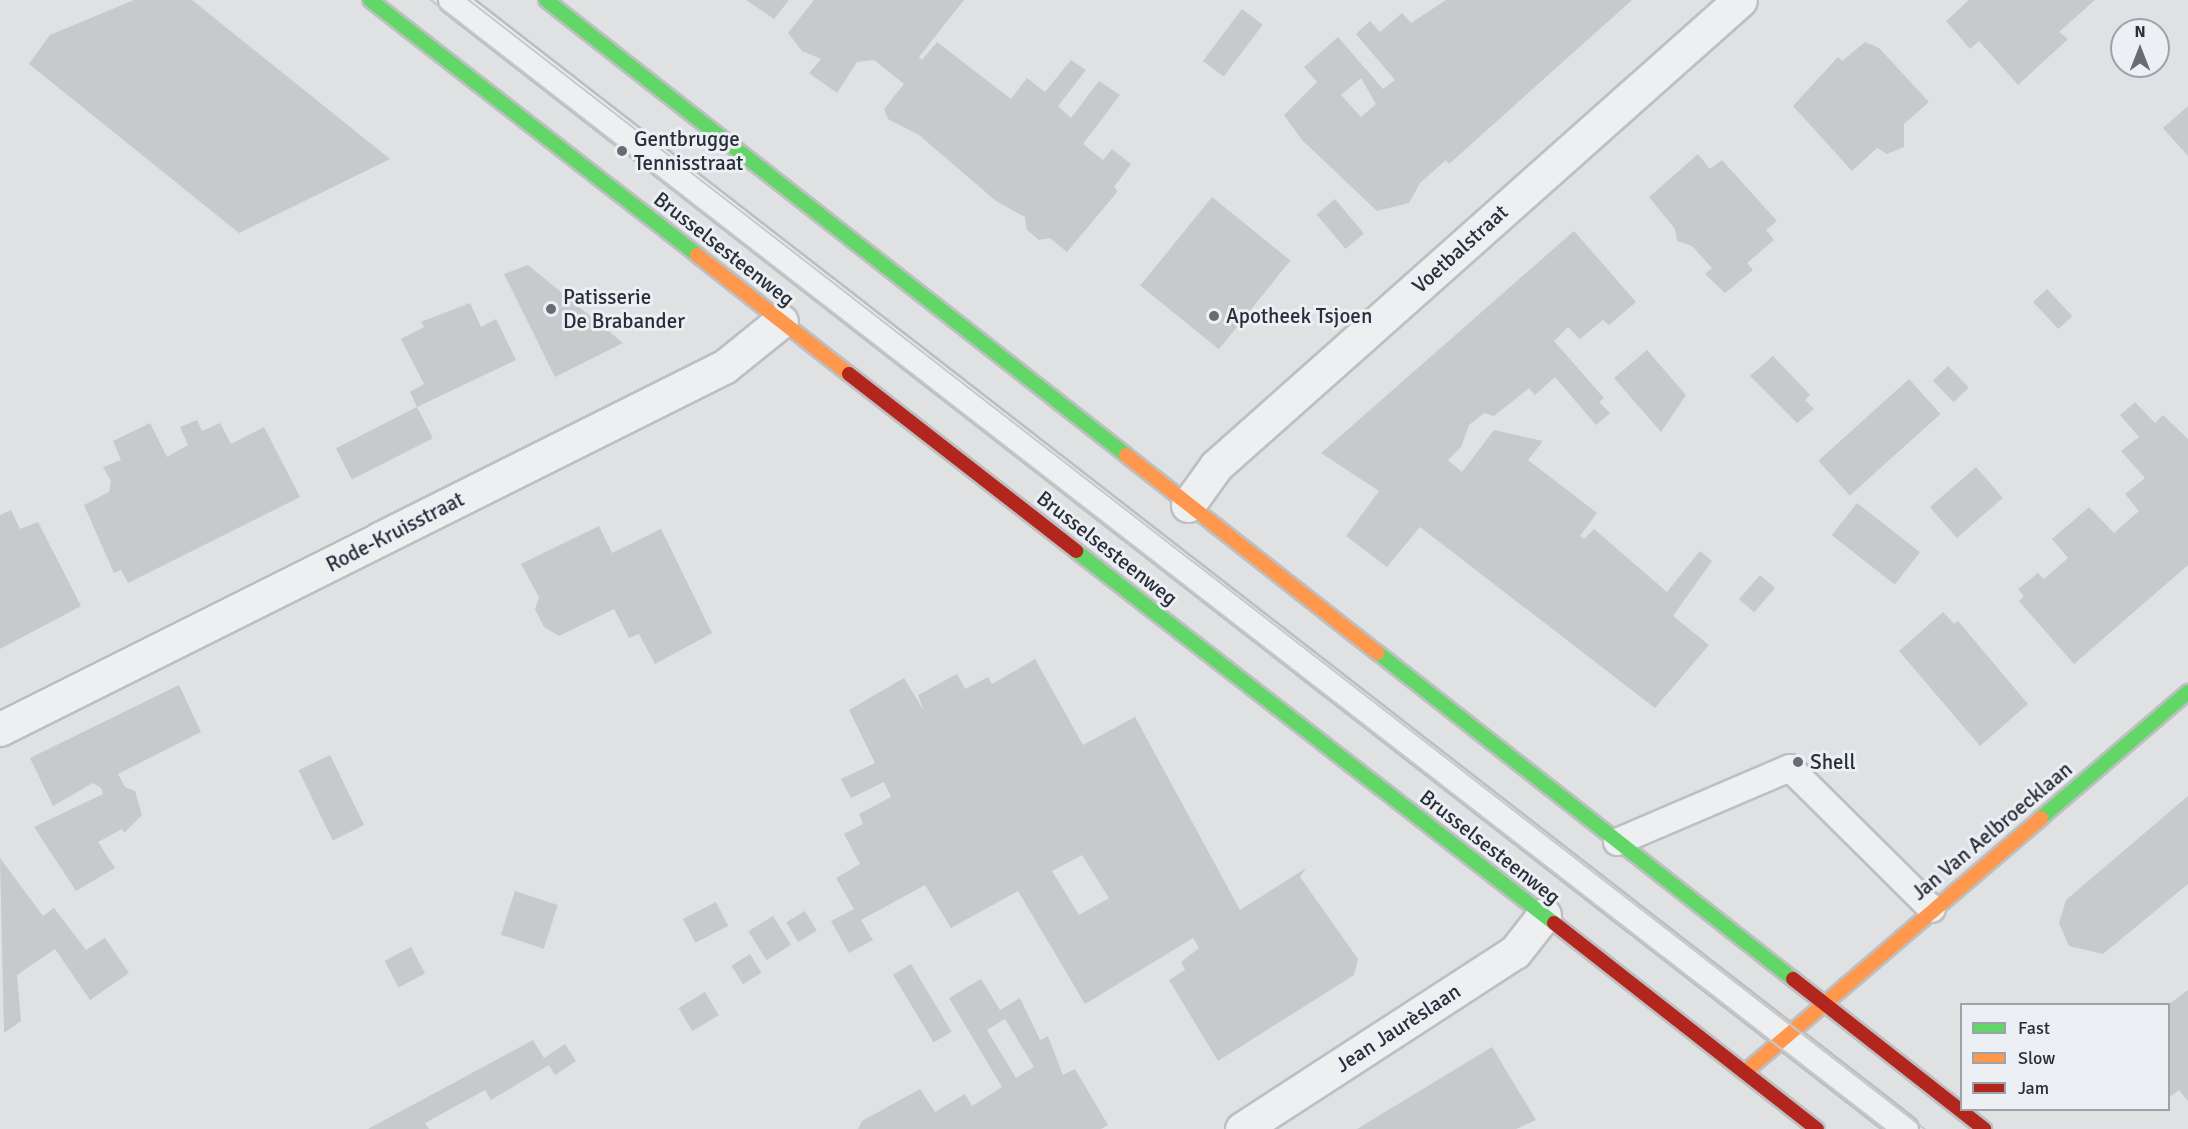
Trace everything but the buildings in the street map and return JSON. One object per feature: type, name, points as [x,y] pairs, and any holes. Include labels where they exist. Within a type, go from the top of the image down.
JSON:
[{"type":"main road","name":"Brusselsesteenweg","points":[[370,0],[1817,1129]]},
{"type":"main road","points":[[546,0],[1960,1110]]},
{"type":"main road","name":"Jan Van Aelbroecklaan","points":[[1745,1072],[1822,1001],[2188,692]]},
{"type":"main road","points":[[1961,1111],[1984,1129]]},
{"type":"street","name":"Voetbalstraat","points":[[1188,505],[1216,466],[1740,0]]},
{"type":"street","name":"Rode-Kruisstraat","points":[[0,729],[724,367],[781,321]]},
{"type":"street","name":"Jean Jaurèslaan","points":[[1242,1129],[1515,952],[1544,915]]},
{"type":"lane","points":[[452,0],[1905,1129]]},
{"type":"lane","points":[[1617,842],[1790,768],[1932,909]]},
{"type":"tram line","points":[[431,0],[1885,1129]]},
{"type":"tram line","points":[[469,0],[1925,1129]]},
{"type":"traffic: fast","points":[[370,0],[697,255]]},
{"type":"traffic: fast","points":[[546,0],[1126,455]]},
{"type":"traffic: fast","points":[[1076,551],[1554,923]]},
{"type":"traffic: fast","points":[[1378,653],[1793,979]]},
{"type":"traffic: fast","points":[[2041,818],[2188,692]]},
{"type":"traffic: slow","points":[[697,255],[849,374]]},
{"type":"traffic: slow","points":[[1126,455],[1378,653]]},
{"type":"traffic: slow","points":[[1745,1072],[2041,818]]},
{"type":"traffic: jam","points":[[849,374],[1076,551]]},
{"type":"traffic: jam","points":[[1554,923],[1817,1129]]},
{"type":"traffic: jam","points":[[1793,979],[1960,1110]]},
{"type":"traffic: jam","points":[[1961,1111],[1984,1129]]},
{"type":"place","name":"Gentbrugge Tennisstraat","points":[[622,151]]},
{"type":"place","name":"Patisserie De Brabander","points":[[551,309]]},
{"type":"place","name":"Apotheek Tsjoen","points":[[1214,316]]},
{"type":"place","name":"Shell","points":[[1798,762]]}]
